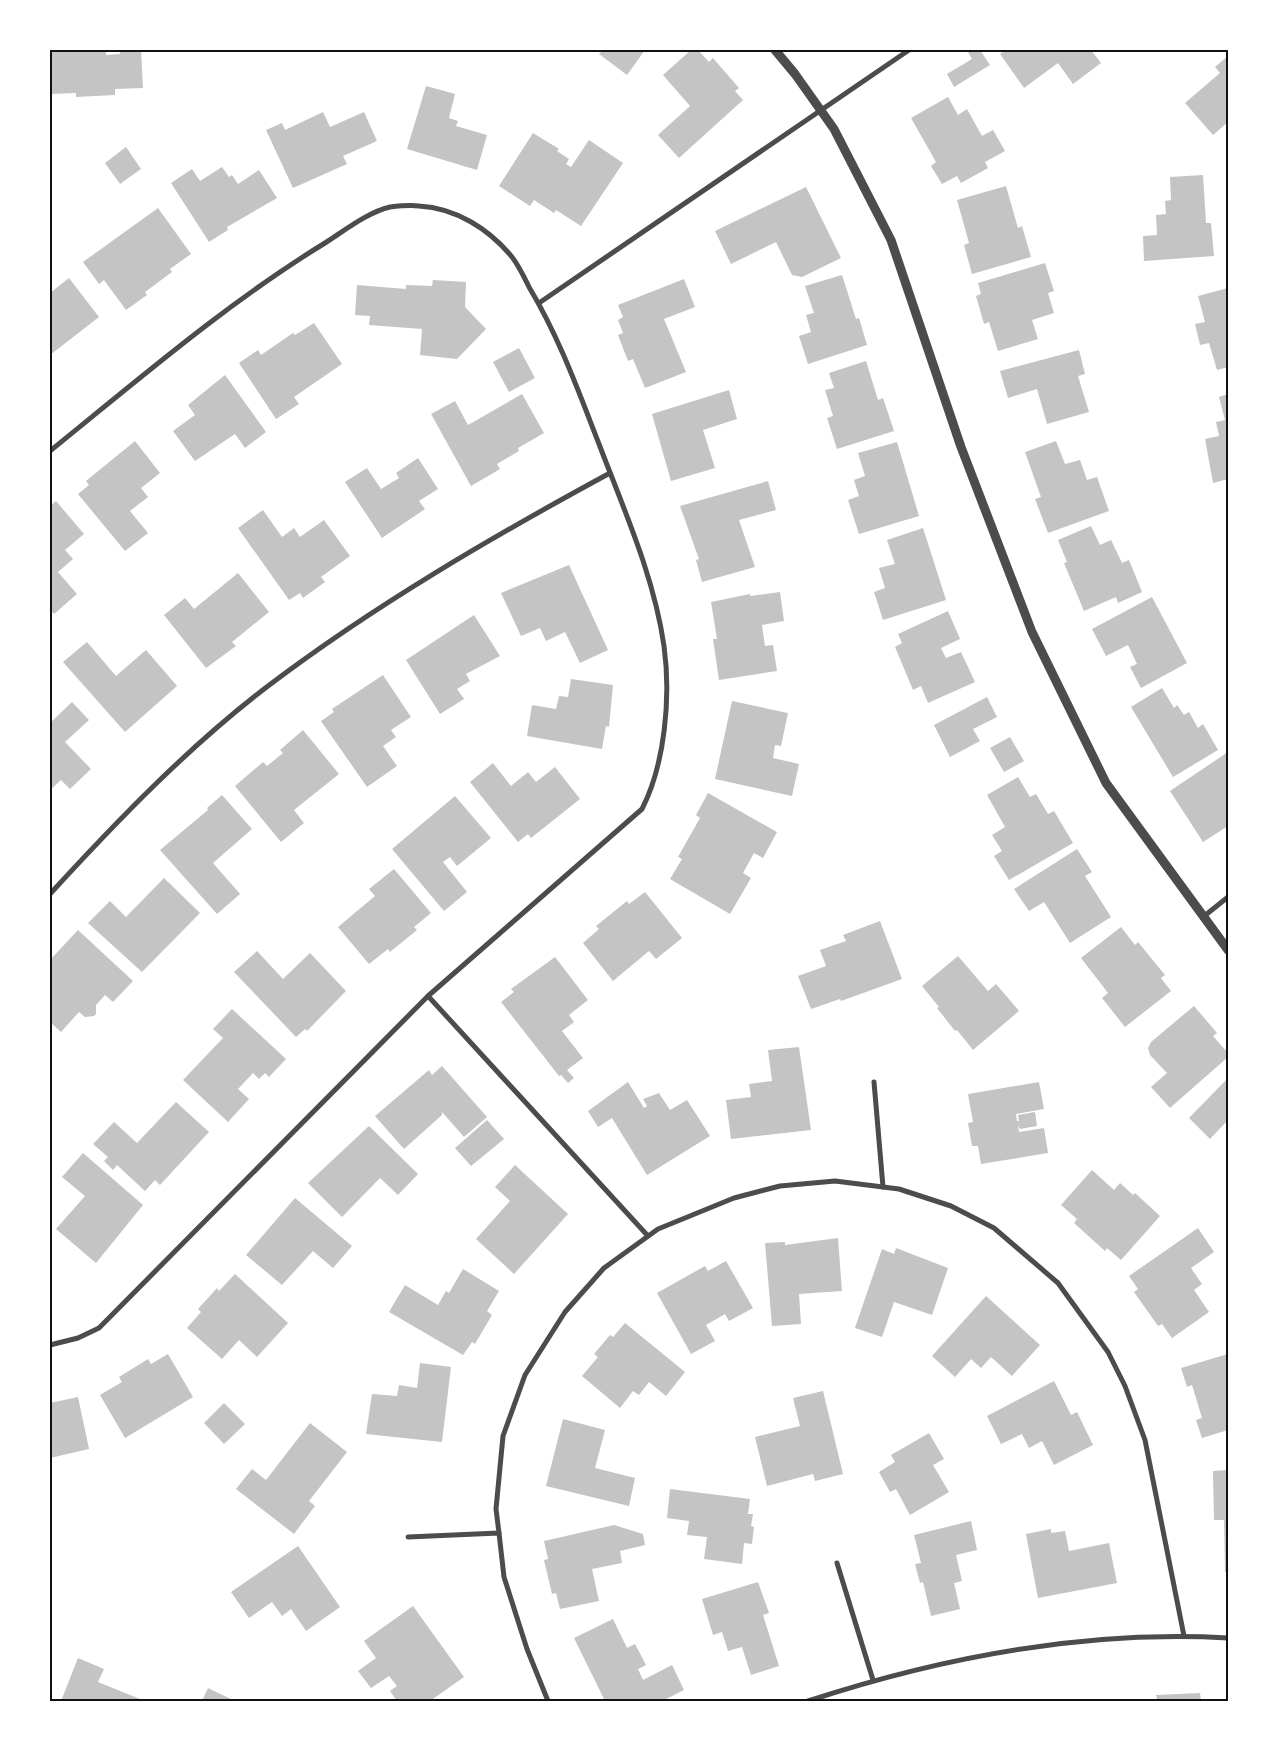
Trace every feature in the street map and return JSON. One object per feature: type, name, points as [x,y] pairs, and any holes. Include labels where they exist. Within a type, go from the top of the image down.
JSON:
[{"type":"street","points":[[775,50],[834,129],[891,240],[962,446],[1036,641],[1106,783],[1228,950]]},
{"type":"street","points":[[539,303],[909,50]]},
{"type":"street","points":[[50,451],[167,356],[297,260],[358,222],[389,208],[420,206],[451,212],[472,221],[512,257],[539,303],[564,353],[651,582],[664,648],[666,697],[660,754],[654,786],[642,809],[428,996],[99,1328],[78,1338],[50,1345]]},
{"type":"street","points":[[50,894],[174,767],[267,687],[406,589],[610,473]]},
{"type":"street","points":[[1203,918],[1228,897]]},
{"type":"street","points":[[428,996],[648,1236]]},
{"type":"street","points":[[874,1082],[882,1187]]},
{"type":"street","points":[[548,1701],[527,1649],[504,1577],[496,1509],[503,1436],[525,1375],[565,1312],[604,1268],[648,1236],[734,1198],[780,1186],[835,1180],[899,1189],[951,1206],[994,1228],[1058,1283],[1108,1352],[1125,1386],[1145,1440],[1184,1636]]},
{"type":"street","points":[[408,1537],[499,1533]]},
{"type":"street","points":[[837,1563],[873,1680]]},
{"type":"street","points":[[808,1701],[873,1680],[992,1654],[1102,1640],[1184,1636],[1228,1638]]},
{"type":"building","points":[[50,50],[106,50],[106,55],[120,54],[120,50],[141,50],[143,88],[115,89],[115,95],[76,97],[76,93],[50,94]]},
{"type":"building","points":[[603,50],[645,50],[627,75],[599,54]]},
{"type":"building","points":[[691,50],[698,50],[709,62],[713,58],[739,88],[735,91],[743,100],[679,158],[658,135],[690,106],[663,75]]},
{"type":"building","points":[[980,50],[990,65],[954,87],[947,74],[972,59],[968,52]]},
{"type":"building","points":[[1006,50],[1091,50],[1101,63],[1073,84],[1058,63],[1024,88],[1000,54]]},
{"type":"building","points":[[1228,56],[1228,122],[1213,135],[1185,103],[1220,73],[1215,67]]},
{"type":"building","points":[[426,86],[455,94],[449,118],[458,121],[456,126],[487,135],[477,170],[407,149]]},
{"type":"building","points":[[948,97],[958,115],[967,109],[982,136],[993,130],[1005,151],[985,162],[988,168],[961,183],[957,176],[942,184],[931,166],[936,162],[911,118]]},
{"type":"building","points":[[323,112],[330,127],[364,112],[377,141],[343,156],[347,164],[293,188],[266,130],[282,123],[285,130]]},
{"type":"building","points":[[533,133],[559,149],[557,151],[569,159],[566,164],[571,167],[589,140],[623,163],[581,226],[556,210],[554,213],[534,200],[530,206],[499,186]]},
{"type":"building","points":[[126,147],[141,169],[120,184],[105,163]]},
{"type":"building","points":[[222,167],[229,177],[232,175],[238,184],[259,170],[277,198],[227,227],[228,230],[209,242],[171,183],[192,169],[200,181]]},
{"type":"building","points":[[1203,175],[1206,223],[1211,223],[1214,256],[1144,261],[1143,236],[1157,235],[1156,215],[1166,214],[1165,201],[1171,200],[1170,177]]},
{"type":"building","points":[[1006,186],[1018,228],[1022,226],[1031,257],[972,274],[964,245],[969,243],[957,200]]},
{"type":"building","points":[[806,187],[841,258],[802,277],[792,275],[776,242],[731,264],[715,231]]},
{"type":"building","points":[[158,208],[191,254],[170,269],[172,272],[145,292],[147,295],[126,310],[104,280],[99,284],[83,262]]},
{"type":"building","points":[[1045,263],[1054,291],[1048,293],[1054,313],[1032,320],[1038,339],[998,351],[989,322],[984,324],[976,296],[981,294],[978,283]]},
{"type":"building","points":[[842,275],[856,319],[859,318],[867,345],[808,364],[799,336],[811,332],[806,315],[814,313],[805,286]]},
{"type":"building","points":[[69,278],[99,317],[50,355],[50,293]]},
{"type":"building","points":[[684,279],[695,307],[664,319],[686,372],[645,388],[633,359],[628,361],[618,335],[623,333],[618,320],[623,317],[618,305]]},
{"type":"building","points":[[433,280],[466,282],[465,307],[486,329],[457,359],[420,355],[422,329],[369,325],[370,316],[355,315],[357,285],[406,289],[406,285],[432,286]]},
{"type":"building","points":[[1228,288],[1228,367],[1217,370],[1209,343],[1200,345],[1195,324],[1205,322],[1198,296]]},
{"type":"building","points":[[314,323],[342,364],[294,397],[299,404],[276,419],[239,363],[258,350],[261,355],[293,333],[295,335]]},
{"type":"building","points":[[519,348],[535,378],[509,392],[493,362]]},
{"type":"building","points":[[1079,350],[1085,374],[1078,376],[1089,412],[1047,424],[1037,389],[1008,398],[1000,371]]},
{"type":"building","points":[[866,361],[878,400],[883,398],[894,431],[837,449],[827,418],[833,416],[825,390],[834,388],[829,373]]},
{"type":"building","points":[[225,375],[266,432],[245,448],[235,434],[195,461],[173,431],[195,415],[188,405]]},
{"type":"building","points":[[729,390],[737,419],[703,430],[715,468],[671,481],[652,414]]},
{"type":"building","points":[[522,394],[544,433],[518,448],[519,451],[497,464],[500,469],[471,486],[431,414],[455,401],[468,425]]},
{"type":"building","points":[[1228,394],[1228,479],[1213,483],[1205,439],[1219,436],[1216,422],[1225,420],[1219,397]]},
{"type":"building","points":[[135,441],[160,473],[141,488],[148,497],[130,511],[148,533],[125,551],[78,494],[89,485],[86,481]]},
{"type":"building","points":[[1056,441],[1065,464],[1080,460],[1087,480],[1097,477],[1109,511],[1048,533],[1035,499],[1041,497],[1025,452]]},
{"type":"building","points":[[897,442],[919,516],[859,534],[848,500],[859,496],[854,480],[865,476],[858,453]]},
{"type":"building","points":[[418,458],[438,489],[419,501],[425,509],[382,538],[345,482],[367,468],[381,489],[399,478],[396,473]]},
{"type":"building","points":[[768,481],[776,510],[739,520],[755,567],[702,582],[696,560],[699,559],[680,506]]},
{"type":"building","points":[[56,501],[84,534],[65,550],[73,559],[58,572],[77,594],[54,614],[50,609],[50,506]]},
{"type":"building","points":[[263,510],[282,537],[294,528],[300,537],[324,520],[350,556],[321,577],[325,582],[303,598],[300,593],[289,600],[238,528]]},
{"type":"building","points":[[1091,526],[1100,545],[1111,540],[1122,563],[1129,560],[1142,592],[1118,603],[1116,597],[1084,611],[1064,563],[1067,562],[1058,540]]},
{"type":"building","points":[[923,528],[946,600],[883,620],[874,592],[885,588],[879,568],[895,564],[887,540]]},
{"type":"building","points":[[569,565],[608,650],[580,663],[565,632],[546,641],[540,628],[521,636],[501,593]]},
{"type":"building","points":[[238,573],[269,612],[232,642],[236,646],[206,668],[164,615],[185,598],[194,609]]},
{"type":"building","points":[[780,592],[784,621],[762,625],[765,646],[773,645],[777,671],[719,680],[713,639],[717,639],[711,602],[750,594],[750,596]]},
{"type":"building","points":[[1152,597],[1187,663],[1141,688],[1130,667],[1137,664],[1128,645],[1106,656],[1092,629]]},
{"type":"building","points":[[948,611],[960,639],[941,648],[946,658],[961,652],[975,682],[928,703],[921,686],[913,690],[895,647],[902,643],[898,634]]},
{"type":"building","points":[[474,615],[500,656],[466,674],[470,681],[457,689],[464,699],[440,714],[406,660]]},
{"type":"building","points":[[87,642],[116,676],[146,650],[177,686],[125,732],[63,662]]},
{"type":"building","points":[[383,675],[411,717],[391,730],[396,737],[383,746],[397,766],[367,787],[321,721],[334,712],[332,709]]},
{"type":"building","points":[[571,679],[613,685],[609,727],[606,726],[602,749],[527,736],[532,705],[556,709],[559,696],[568,697]]},
{"type":"building","points":[[1162,688],[1174,708],[1177,705],[1184,715],[1189,712],[1198,728],[1203,724],[1218,750],[1173,777],[1131,707]]},
{"type":"building","points":[[987,697],[997,717],[973,729],[980,741],[950,757],[934,725]]},
{"type":"building","points":[[732,701],[788,713],[781,746],[775,745],[773,758],[799,764],[792,796],[715,779]]},
{"type":"building","points":[[72,702],[89,720],[65,742],[91,769],[70,789],[61,780],[50,790],[50,723]]},
{"type":"building","points":[[303,730],[339,774],[294,810],[304,823],[281,842],[235,786],[263,762],[267,766],[283,753],[280,750]]},
{"type":"building","points":[[1010,737],[1024,761],[1004,772],[990,748]]},
{"type":"building","points":[[1228,752],[1228,826],[1203,842],[1170,791]]},
{"type":"building","points":[[493,763],[511,786],[528,772],[536,782],[555,767],[580,799],[531,838],[528,834],[518,842],[470,782]]},
{"type":"building","points":[[1018,777],[1030,797],[1036,794],[1048,814],[1054,811],[1073,843],[1009,880],[994,856],[1002,851],[992,835],[1005,827],[987,795]]},
{"type":"building","points":[[708,793],[777,832],[763,858],[754,853],[743,873],[751,878],[730,914],[670,879],[682,859],[678,857],[700,818],[696,815]]},
{"type":"building","points":[[222,795],[252,829],[213,863],[240,894],[217,914],[160,850],[208,810],[207,808]]},
{"type":"building","points":[[455,796],[491,838],[457,866],[450,857],[443,862],[467,892],[444,911],[392,849]]},
{"type":"building","points":[[1077,849],[1092,872],[1085,876],[1111,917],[1070,943],[1044,902],[1029,911],[1014,889]]},
{"type":"building","points":[[394,869],[431,913],[414,927],[417,930],[390,952],[388,949],[369,964],[338,927],[375,896],[369,889]]},
{"type":"building","points":[[164,878],[200,913],[142,972],[88,923],[110,901],[126,917]]},
{"type":"building","points":[[645,892],[682,938],[656,959],[649,951],[613,981],[583,943],[599,929],[596,926],[627,901],[629,904]]},
{"type":"building","points":[[880,921],[902,979],[841,1001],[840,999],[811,1009],[798,976],[826,966],[820,950],[846,941],[843,935]]},
{"type":"building","points":[[1121,927],[1135,945],[1138,942],[1165,975],[1161,978],[1171,991],[1125,1027],[1102,998],[1108,993],[1081,958]]},
{"type":"building","points":[[78,930],[133,981],[113,1002],[105,995],[96,1005],[96,1014],[94,1016],[85,1017],[79,1012],[61,1032],[50,1022],[50,960]]},
{"type":"building","points":[[257,951],[283,979],[310,953],[346,991],[307,1031],[305,1029],[296,1037],[234,972]]},
{"type":"building","points":[[958,956],[988,991],[996,984],[1019,1011],[973,1050],[957,1030],[955,1031],[922,986]]},
{"type":"building","points":[[555,957],[588,1000],[569,1015],[574,1022],[562,1031],[583,1058],[567,1070],[574,1078],[568,1083],[561,1075],[559,1076],[501,1002],[514,992],[511,989]]},
{"type":"building","points":[[1194,1006],[1217,1033],[1213,1036],[1228,1053],[1228,1057],[1170,1108],[1151,1087],[1167,1073],[1150,1055],[1148,1048],[1151,1042]]},
{"type":"building","points":[[232,1009],[286,1059],[269,1077],[265,1073],[259,1079],[253,1073],[238,1089],[249,1099],[228,1122],[183,1080],[223,1038],[213,1029]]},
{"type":"building","points":[[799,1047],[811,1130],[731,1139],[726,1100],[751,1097],[749,1084],[772,1081],[768,1050]]},
{"type":"building","points":[[442,1066],[487,1117],[464,1137],[442,1112],[442,1115],[404,1149],[375,1116],[429,1070],[432,1075]]},
{"type":"building","points":[[1228,1078],[1228,1120],[1210,1139],[1189,1118]]},
{"type":"building","points":[[628,1082],[644,1108],[647,1106],[643,1099],[659,1093],[670,1110],[687,1100],[710,1136],[647,1175],[612,1118],[598,1127],[588,1111]]},
{"type":"building","points":[[1039,1082],[1044,1109],[1016,1114],[1017,1121],[1019,1121],[1018,1115],[1035,1112],[1037,1126],[1020,1129],[1018,1125],[1019,1132],[1044,1128],[1048,1153],[981,1164],[978,1146],[972,1146],[968,1123],[973,1122],[968,1094]]},
{"type":"building","points":[[176,1102],[209,1132],[160,1185],[155,1180],[145,1191],[117,1165],[113,1170],[104,1161],[108,1157],[93,1144],[114,1122],[137,1143]]},
{"type":"building","points":[[487,1120],[504,1139],[471,1166],[455,1148]]},
{"type":"building","points":[[369,1126],[418,1174],[398,1195],[380,1178],[342,1217],[308,1183]]},
{"type":"building","points":[[83,1153],[143,1205],[96,1263],[56,1229],[85,1196],[62,1177]]},
{"type":"building","points":[[515,1165],[568,1214],[514,1274],[476,1239],[510,1201],[495,1187]]},
{"type":"building","points":[[1092,1170],[1114,1190],[1120,1183],[1133,1195],[1135,1193],[1160,1216],[1121,1260],[1107,1248],[1105,1251],[1074,1223],[1077,1219],[1061,1205]]},
{"type":"building","points":[[295,1198],[352,1246],[333,1268],[313,1251],[282,1285],[246,1255]]},
{"type":"building","points":[[1198,1228],[1214,1252],[1191,1268],[1202,1284],[1194,1290],[1209,1312],[1172,1338],[1162,1324],[1158,1326],[1134,1292],[1138,1289],[1129,1276]]},
{"type":"building","points":[[838,1238],[842,1291],[799,1294],[801,1324],[772,1326],[765,1243],[785,1242],[785,1245]]},
{"type":"building","points":[[896,1248],[948,1268],[932,1315],[894,1302],[882,1337],[855,1328],[882,1249],[894,1254]]},
{"type":"building","points":[[726,1261],[753,1308],[729,1321],[725,1314],[706,1325],[715,1341],[691,1354],[657,1293],[705,1266],[708,1271]]},
{"type":"building","points":[[463,1269],[499,1291],[487,1311],[492,1315],[475,1344],[472,1342],[463,1355],[389,1312],[405,1285],[438,1305],[446,1291],[449,1293]]},
{"type":"building","points":[[235,1274],[288,1323],[257,1357],[239,1340],[222,1359],[187,1328],[201,1312],[198,1309],[217,1288],[219,1291]]},
{"type":"building","points":[[986,1296],[1040,1345],[1012,1376],[991,1357],[981,1368],[971,1359],[955,1377],[932,1356]]},
{"type":"building","points":[[625,1323],[685,1372],[666,1396],[649,1382],[639,1395],[633,1391],[620,1408],[582,1376],[598,1357],[594,1354],[610,1335],[613,1337]]},
{"type":"building","points":[[168,1354],[193,1397],[125,1438],[100,1395],[122,1382],[119,1377],[148,1359],[151,1364]]},
{"type":"building","points":[[1228,1354],[1228,1430],[1202,1438],[1196,1420],[1202,1418],[1192,1385],[1187,1387],[1181,1368]]},
{"type":"building","points":[[420,1363],[451,1367],[442,1442],[366,1434],[372,1394],[397,1396],[399,1385],[417,1388]]},
{"type":"building","points":[[1054,1381],[1071,1415],[1077,1412],[1093,1445],[1054,1465],[1042,1441],[1029,1448],[1022,1434],[1001,1444],[987,1416]]},
{"type":"building","points":[[823,1391],[843,1474],[815,1481],[813,1474],[767,1486],[755,1437],[800,1426],[793,1398]]},
{"type":"building","points":[[78,1397],[89,1449],[50,1458],[50,1403]]},
{"type":"building","points":[[224,1403],[245,1424],[224,1444],[204,1423]]},
{"type":"building","points":[[563,1419],[605,1430],[595,1468],[635,1478],[629,1506],[546,1486]]},
{"type":"building","points":[[310,1423],[347,1452],[309,1501],[315,1506],[294,1534],[236,1489],[252,1469],[266,1480]]},
{"type":"building","points":[[929,1433],[944,1459],[933,1465],[949,1492],[910,1515],[896,1489],[890,1492],[879,1472],[895,1462],[891,1455]]},
{"type":"building","points":[[1228,1470],[1228,1572],[1225,1572],[1224,1520],[1214,1520],[1213,1471]]},
{"type":"building","points":[[670,1489],[750,1499],[748,1514],[753,1514],[751,1526],[754,1527],[752,1544],[744,1543],[742,1564],[704,1559],[707,1537],[687,1535],[689,1521],[667,1518]]},
{"type":"building","points":[[971,1521],[977,1550],[956,1555],[962,1581],[954,1583],[960,1609],[931,1616],[923,1582],[920,1583],[915,1564],[921,1563],[914,1535]]},
{"type":"building","points":[[614,1525],[643,1534],[645,1545],[620,1551],[622,1563],[592,1569],[599,1601],[560,1609],[556,1593],[552,1594],[544,1560],[548,1559],[544,1541]]},
{"type":"building","points":[[1051,1529],[1051,1533],[1065,1531],[1069,1551],[1109,1543],[1117,1583],[1038,1598],[1026,1534]]},
{"type":"building","points":[[298,1546],[340,1607],[306,1631],[291,1609],[282,1616],[272,1602],[249,1618],[231,1592]]},
{"type":"building","points":[[758,1582],[769,1613],[763,1615],[779,1666],[751,1675],[742,1647],[728,1651],[722,1632],[713,1635],[702,1599]]},
{"type":"building","points":[[413,1606],[464,1677],[430,1701],[397,1701],[390,1691],[397,1686],[389,1676],[371,1688],[358,1671],[376,1658],[364,1641]]},
{"type":"building","points":[[613,1619],[627,1648],[635,1644],[646,1665],[638,1669],[643,1680],[672,1665],[684,1690],[662,1701],[605,1701],[574,1638]]},
{"type":"building","points":[[78,1658],[104,1669],[98,1682],[145,1701],[61,1701]]},
{"type":"building","points":[[208,1688],[235,1701],[202,1701]]},
{"type":"building","points":[[1200,1693],[1201,1701],[1143,1701],[1157,1699],[1156,1695]]}]
